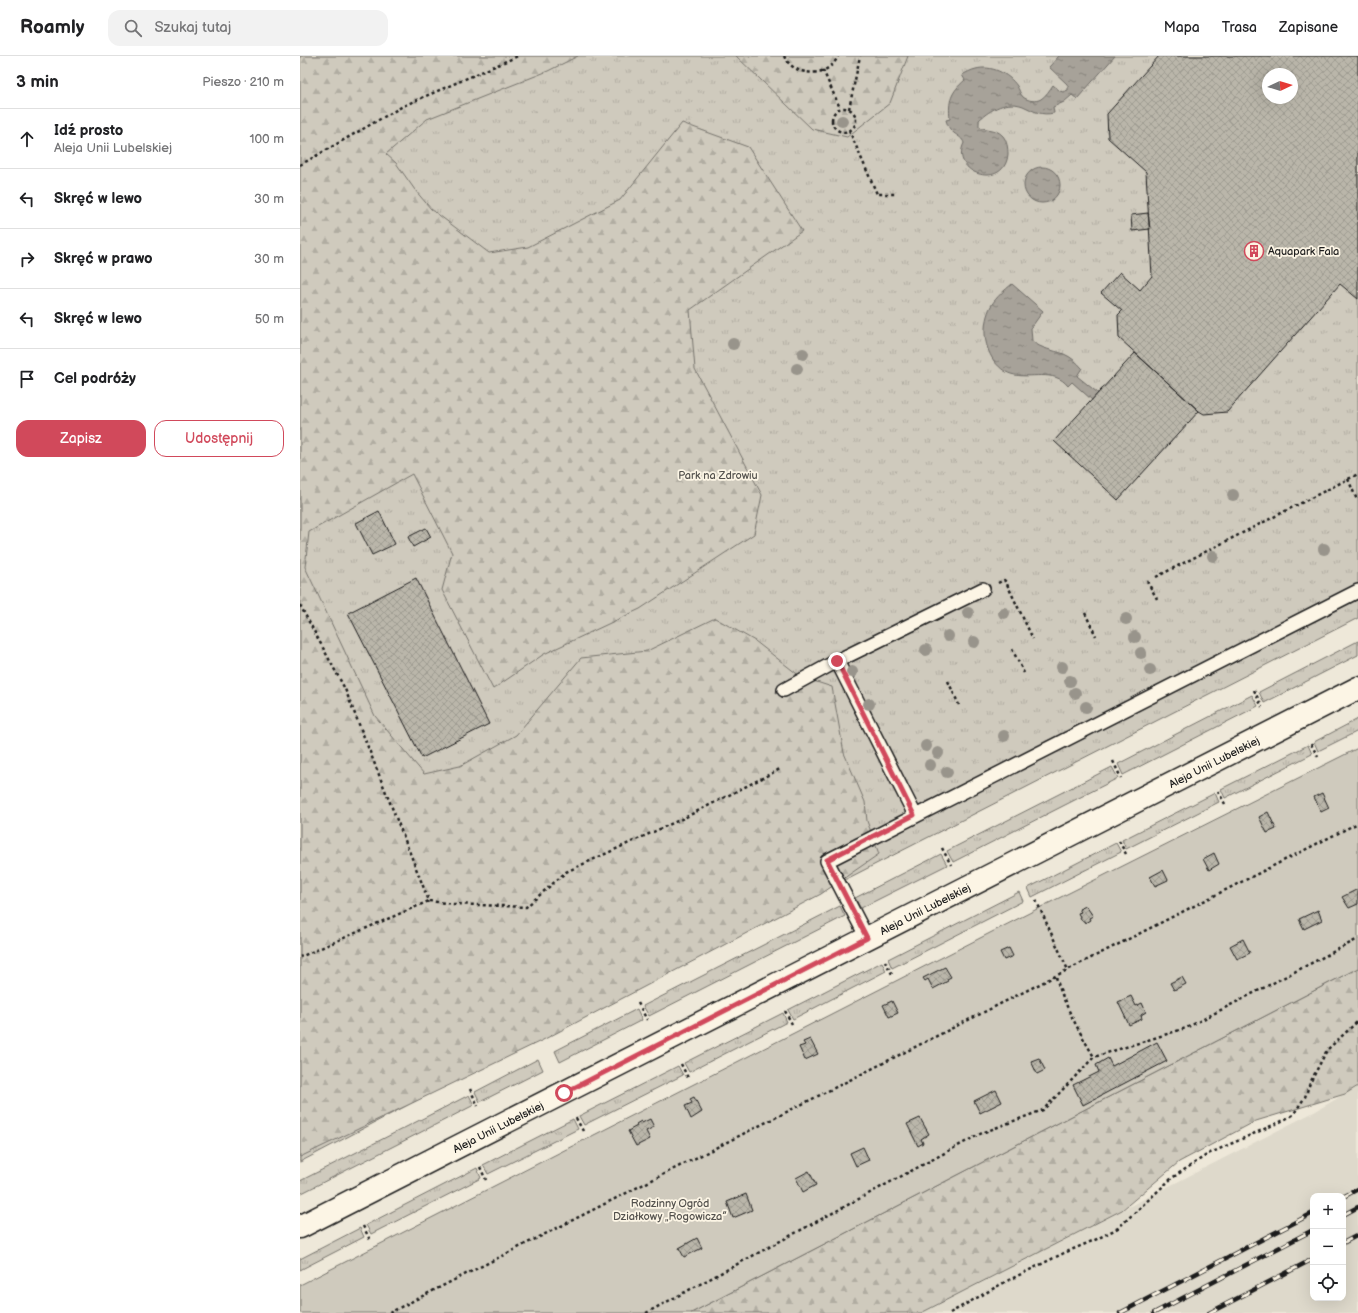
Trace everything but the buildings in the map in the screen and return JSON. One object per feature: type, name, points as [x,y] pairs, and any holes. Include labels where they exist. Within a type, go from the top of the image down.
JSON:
[{"type":"street","name":"Aleja Unii Lubelskiej","points":[[300,1228],[1358,688]]},
{"type":"lane","points":[[784,690],[837,661],[982,589]]},
{"type":"lane","points":[[867,938],[827,860],[1358,591]]},
{"type":"lane","points":[[837,661],[914,815]]},
{"type":"path","points":[[300,165],[403,106],[518,56]]},
{"type":"path","points":[[784,56],[794,68],[805,73],[817,72],[828,68],[838,56]]},
{"type":"path","points":[[849,109],[860,56]]},
{"type":"path","points":[[823,70],[840,108]]},
{"type":"path","points":[[840,108],[849,109],[855,116],[856,121],[849,130],[843,132],[838,131],[832,124],[833,114],[840,108]]},
{"type":"path","points":[[849,130],[877,194],[896,194]]},
{"type":"path","points":[[1156,577],[1358,474]]},
{"type":"path","points":[[1348,479],[1357,500]]},
{"type":"path","points":[[982,589],[1004,580],[1033,639]]},
{"type":"path","points":[[1147,581],[1157,599]]},
{"type":"path","points":[[300,604],[345,689],[429,901]]},
{"type":"path","points":[[1085,612],[1096,636]]},
{"type":"path","points":[[1012,649],[1024,673]]},
{"type":"path","points":[[948,681],[959,705]]},
{"type":"path","points":[[1254,690],[1262,707]]},
{"type":"path","points":[[1311,744],[1318,757]]},
{"type":"path","points":[[1113,761],[1121,778]]},
{"type":"path","points":[[300,956],[429,901],[453,904],[526,907],[566,872],[686,817],[780,769]]},
{"type":"path","points":[[1218,791],[1225,804]]},
{"type":"path","points":[[389,1313],[1358,823]]},
{"type":"path","points":[[1119,841],[1126,854]]},
{"type":"path","points":[[942,848],[951,865]]},
{"type":"path","points":[[1036,900],[1068,970]]},
{"type":"path","points":[[646,1313],[982,1132],[1043,1110],[1094,1057],[1186,1028],[1358,939]]},
{"type":"path","points":[[885,961],[892,974]]},
{"type":"path","points":[[1056,976],[1060,992],[1077,1028],[1094,1057]]},
{"type":"path","points":[[638,1003],[647,1020]]},
{"type":"path","points":[[785,1011],[792,1024]]},
{"type":"path","points":[[950,1313],[1005,1282],[1118,1228],[1172,1178],[1208,1154],[1293,1115],[1305,1097],[1310,1083],[1327,1050],[1358,1021]]},
{"type":"path","points":[[681,1064],[688,1078]]},
{"type":"path","points":[[470,1089],[478,1106]]},
{"type":"path","points":[[576,1118],[583,1131]]},
{"type":"path","points":[[480,1167],[486,1180]]},
{"type":"path","points":[[363,1226],[370,1240]]},
{"type":"shaded area","points":[[1358,1086],[1358,1313],[921,1313],[1316,1111]]},
{"type":"green space","name":"Park na Zdrowiu","points":[[300,56],[1358,56],[1358,618],[529,1041],[300,1162]]},
{"type":"green space","points":[[300,56],[578,56],[548,71],[427,119],[386,154],[396,163],[415,190],[431,209],[489,253],[528,247],[620,200],[682,123],[748,147],[802,231],[690,310],[695,369],[762,495],[754,534],[640,609],[544,654],[493,689],[442,590],[452,553],[412,474],[309,532],[305,567],[375,716],[424,774],[460,766],[516,735],[581,658],[647,651],[715,618],[755,641],[801,677],[832,687],[844,753],[865,802],[867,821],[879,854],[821,894],[543,1040],[300,1157]]},
{"type":"green space","points":[[736,56],[908,56],[890,103],[847,137],[812,129]]},
{"type":"green space","points":[[1358,641],[1358,655],[1264,703],[1259,692]]},
{"type":"green space","points":[[1252,695],[1258,706],[1123,775],[1118,764]]},
{"type":"green space","points":[[1358,719],[1358,731],[1318,751],[1314,742]]},
{"type":"green space","points":[[1308,745],[1312,754],[1225,798],[1221,789]]},
{"type":"green space","name":"Rodzinny Ogród Działkowy „Rogowicza”","points":[[1358,748],[1358,968],[691,1313],[300,1313],[300,1285],[1039,908]]},
{"type":"green space","points":[[1112,767],[1118,778],[953,862],[947,851]]},
{"type":"green space","points":[[1215,793],[1219,802],[1126,849],[1122,840]]},
{"type":"green space","points":[[1116,843],[1121,852],[1032,897],[1028,888]]},
{"type":"green space","points":[[941,854],[947,865],[861,908],[860,907],[855,898]]},
{"type":"green space","points":[[1019,892],[1023,901],[892,968],[888,959]]},
{"type":"green space","points":[[840,906],[845,916],[649,1016],[643,1006]]},
{"type":"green space","points":[[882,962],[886,971],[793,1019],[788,1010]]},
{"type":"green space","points":[[1358,968],[1358,1086],[1345,1094],[1256,1121],[1179,1162],[1122,1210],[921,1313],[691,1313]]},
{"type":"green space","points":[[637,1009],[642,1020],[560,1062],[555,1051]]},
{"type":"green space","points":[[783,1013],[787,1022],[689,1072],[684,1063]]},
{"type":"green space","points":[[538,1059],[543,1070],[480,1102],[475,1092]]},
{"type":"green space","points":[[678,1066],[683,1075],[584,1125],[579,1116]]},
{"type":"green space","points":[[469,1095],[474,1105],[300,1194],[300,1181]]},
{"type":"green space","points":[[573,1119],[578,1129],[488,1174],[483,1165]]},
{"type":"green space","points":[[477,1168],[481,1178],[371,1234],[366,1225]]},
{"type":"green space","points":[[360,1228],[364,1237],[300,1270],[300,1259]]},
{"type":"water","points":[[1059,56],[1115,56],[1077,99],[1072,95],[1064,102],[1053,107],[1054,113],[1041,113],[1017,104],[1011,104],[994,109],[984,116],[979,120],[979,126],[1000,133],[1007,145],[1008,154],[1005,165],[998,172],[989,175],[979,174],[971,170],[964,163],[961,154],[964,143],[963,140],[950,129],[946,120],[950,119],[950,102],[952,97],[956,89],[965,80],[962,75],[982,68],[999,71],[1013,81],[1023,97],[1037,101],[1045,96],[1053,85],[1063,92],[1068,90],[1067,84],[1049,67]]},
{"type":"water","points":[[1046,167],[1055,172],[1059,178],[1059,192],[1055,198],[1046,203],[1038,203],[1029,198],[1025,192],[1024,181],[1029,172],[1035,168]]},
{"type":"water","points":[[1012,284],[1043,311],[1031,328],[1032,341],[1043,348],[1067,355],[1078,364],[1082,368],[1077,376],[1098,393],[1092,400],[1072,382],[1068,386],[1056,377],[1018,376],[1001,369],[994,361],[990,355],[986,341],[986,320],[993,303]]},
{"type":"railway","points":[[1346,1195],[1358,1189]]},
{"type":"railway","points":[[1346,1213],[1358,1207]]},
{"type":"railway","points":[[1120,1313],[1310,1215]]},
{"type":"railway","points":[[1154,1313],[1310,1232]]},
{"type":"railway","points":[[1346,1241],[1358,1235]]},
{"type":"railway","points":[[1209,1313],[1310,1261]]},
{"type":"place","name":"Aquapark Fala","points":[[1254,251]]},
{"type":"route","points":[[564,1093],[867,938],[827,860],[914,815],[837,661]]}]
